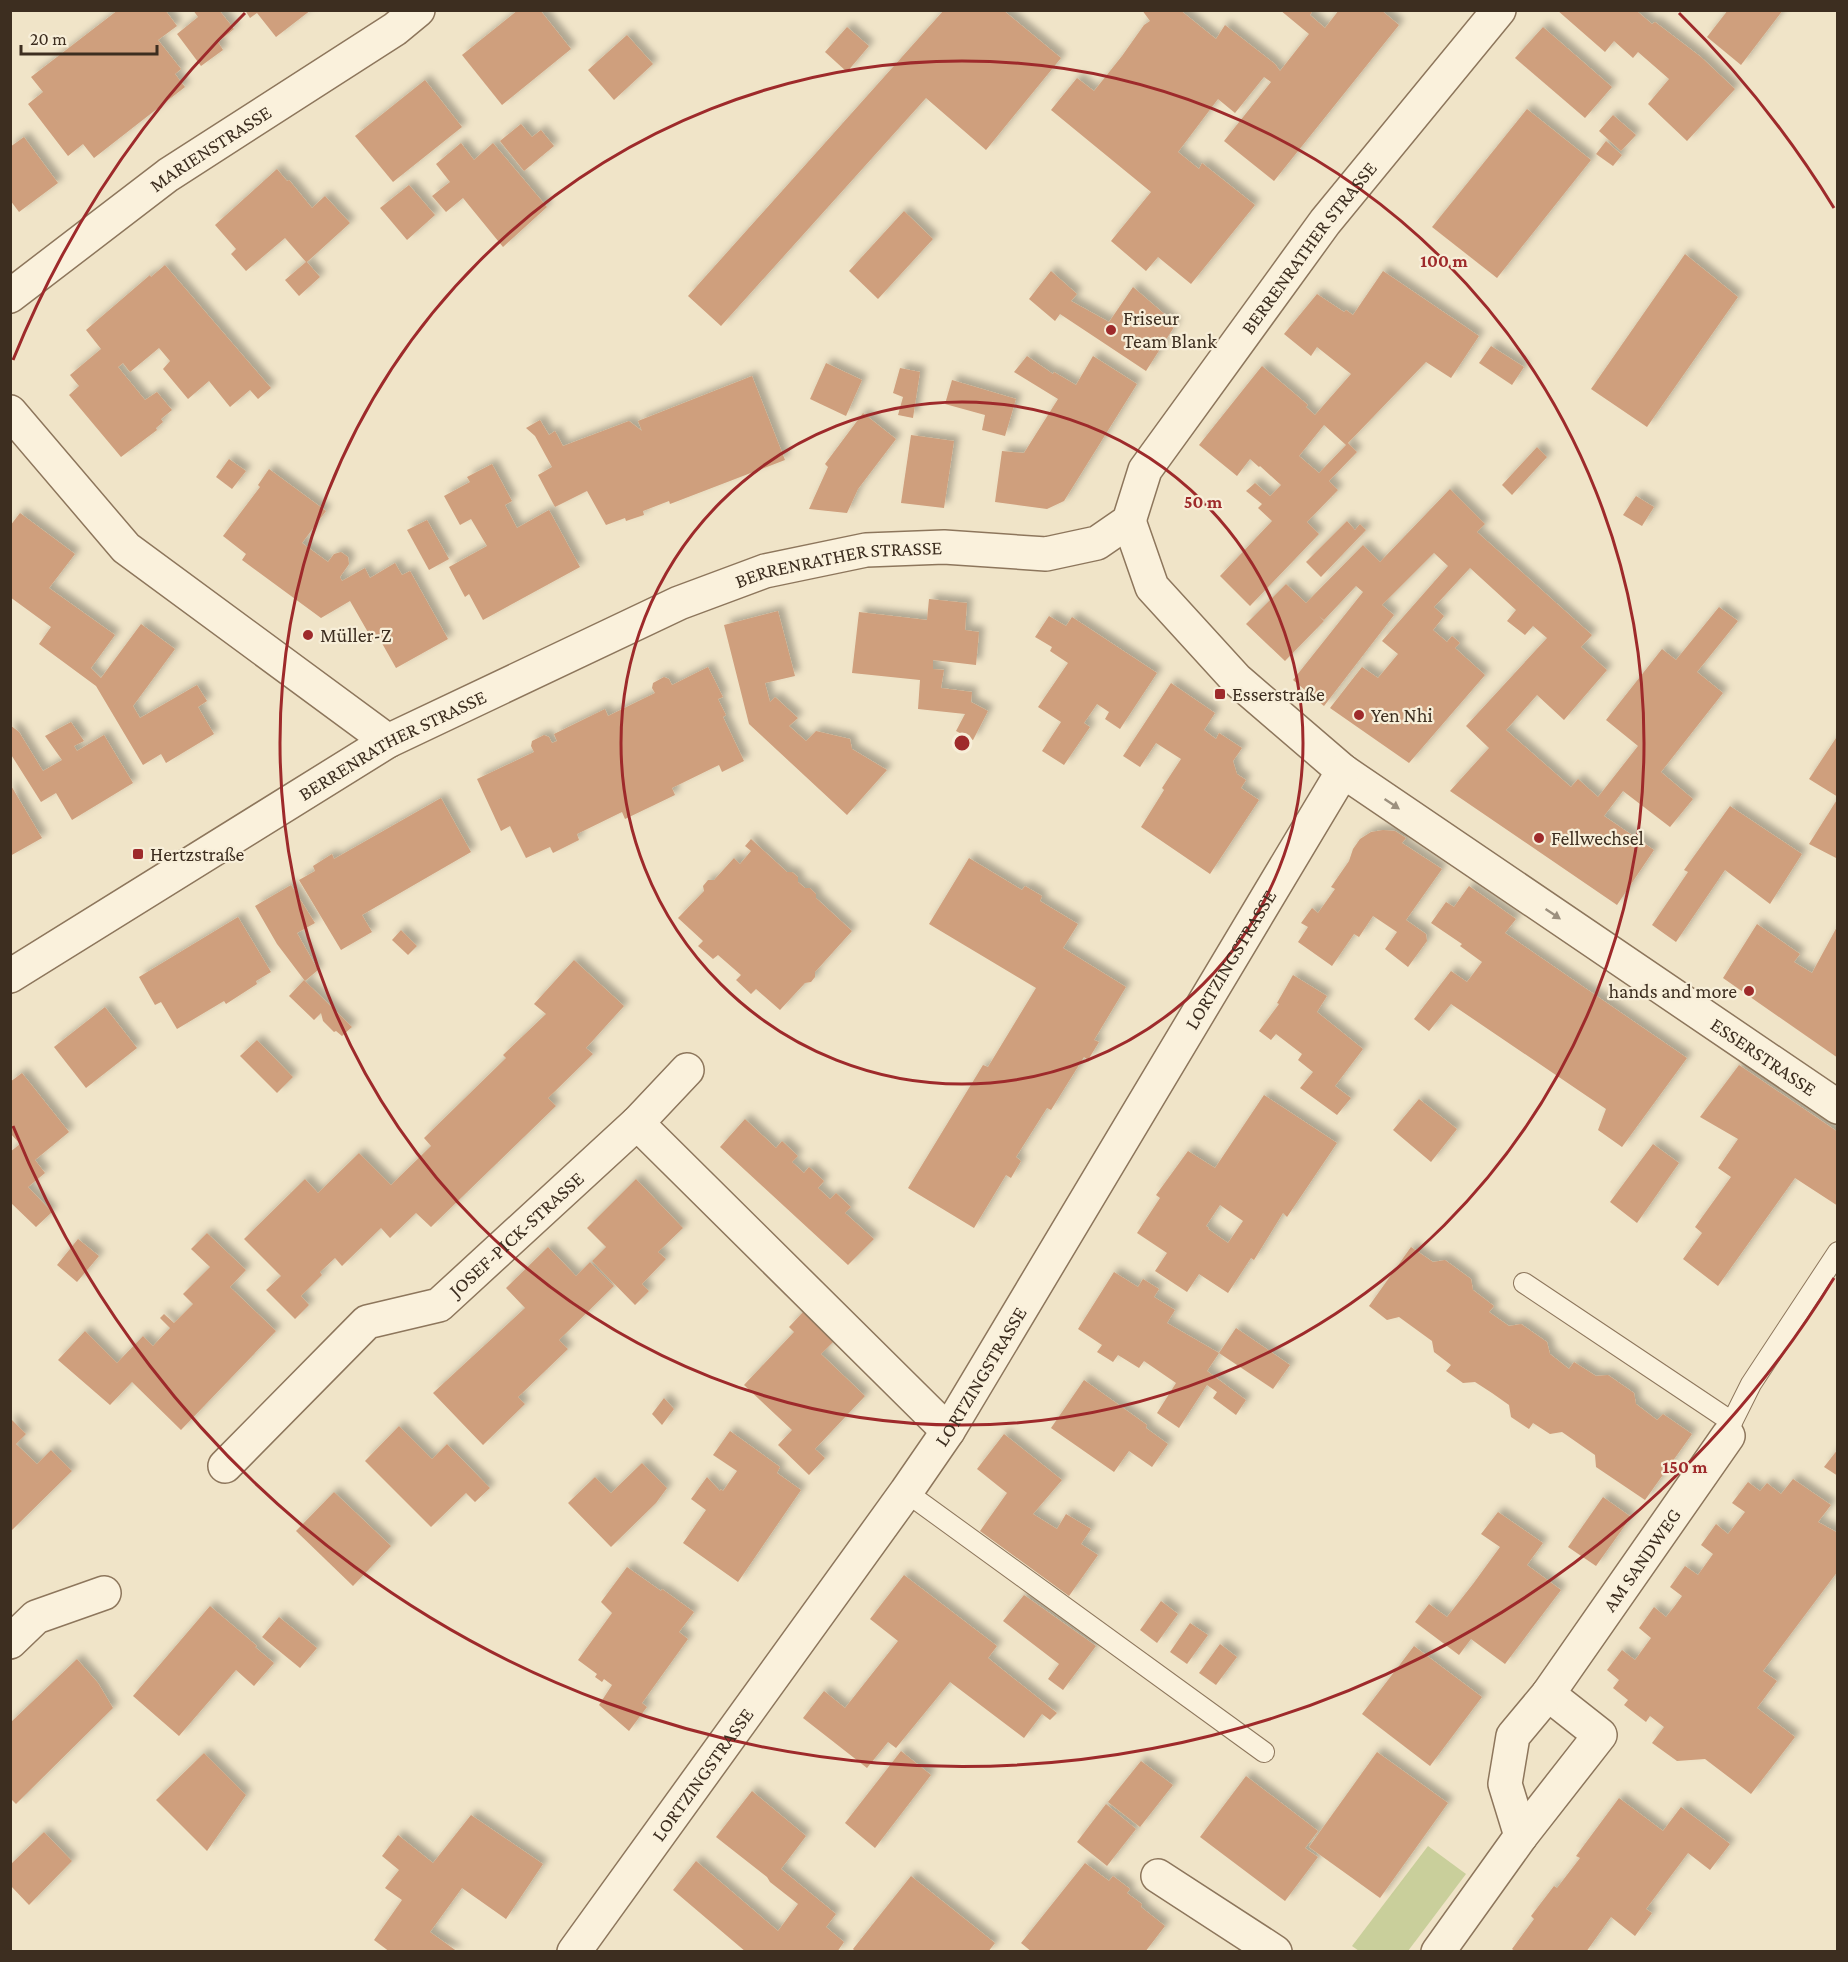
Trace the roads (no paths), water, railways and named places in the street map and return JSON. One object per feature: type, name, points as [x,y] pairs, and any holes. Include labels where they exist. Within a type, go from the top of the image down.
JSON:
[{"type":"street","name":"MARIENSTRASSE","points":[[10,296],[168,175],[395,28],[418,10]]},
{"type":"street","name":"BERRENRATHER STRASSE","points":[[10,976],[388,741],[679,603],[765,571],[866,550],[944,547],[1046,554],[1097,543],[1129,521],[1145,470],[1152,460],[1325,222],[1499,10]]},
{"type":"street","points":[[10,412],[126,548],[388,741]]},
{"type":"street","name":"ESSERSTRASSE","points":[[1129,521],[1152,587],[1236,679],[1344,771],[1838,1107]]},
{"type":"street","name":"LORTZINGSTRASSE","points":[[574,1952],[948,1431],[1344,771]]},
{"type":"street","name":"JOSEF-PICK-STRASSE","points":[[225,1466],[367,1322],[439,1305],[636,1123],[687,1070]]},
{"type":"street","points":[[636,1123],[948,1431]]},
{"type":"street","name":"AM SANDWEG","points":[[1521,1836],[1505,1784],[1514,1736],[1548,1694],[1730,1429]]},
{"type":"street","points":[[10,1642],[36,1617],[104,1593]]},
{"type":"street","points":[[1438,1952],[1521,1836],[1600,1735],[1548,1694]]},
{"type":"street","points":[[1158,1876],[1275,1952]]},
{"type":"lane","name":"AM SANDWEG","points":[[1730,1429],[1751,1384],[1838,1252]]},
{"type":"lane","points":[[1524,1283],[1730,1429]]},
{"type":"lane","points":[[906,1492],[1264,1752]]},
{"type":"place","name":"Friseur Team Blank","points":[[1111,330]]},
{"type":"place","name":"Müller-Z","points":[[308,635]]},
{"type":"place","name":"Esserstraße","points":[[1220,694]]},
{"type":"place","name":"Yen Nhi","points":[[1359,715]]},
{"type":"place","name":"Fellwechsel","points":[[1539,838]]},
{"type":"place","name":"Hertzstraße","points":[[138,854]]},
{"type":"place","name":"hands and more","points":[[1749,991]]}]
